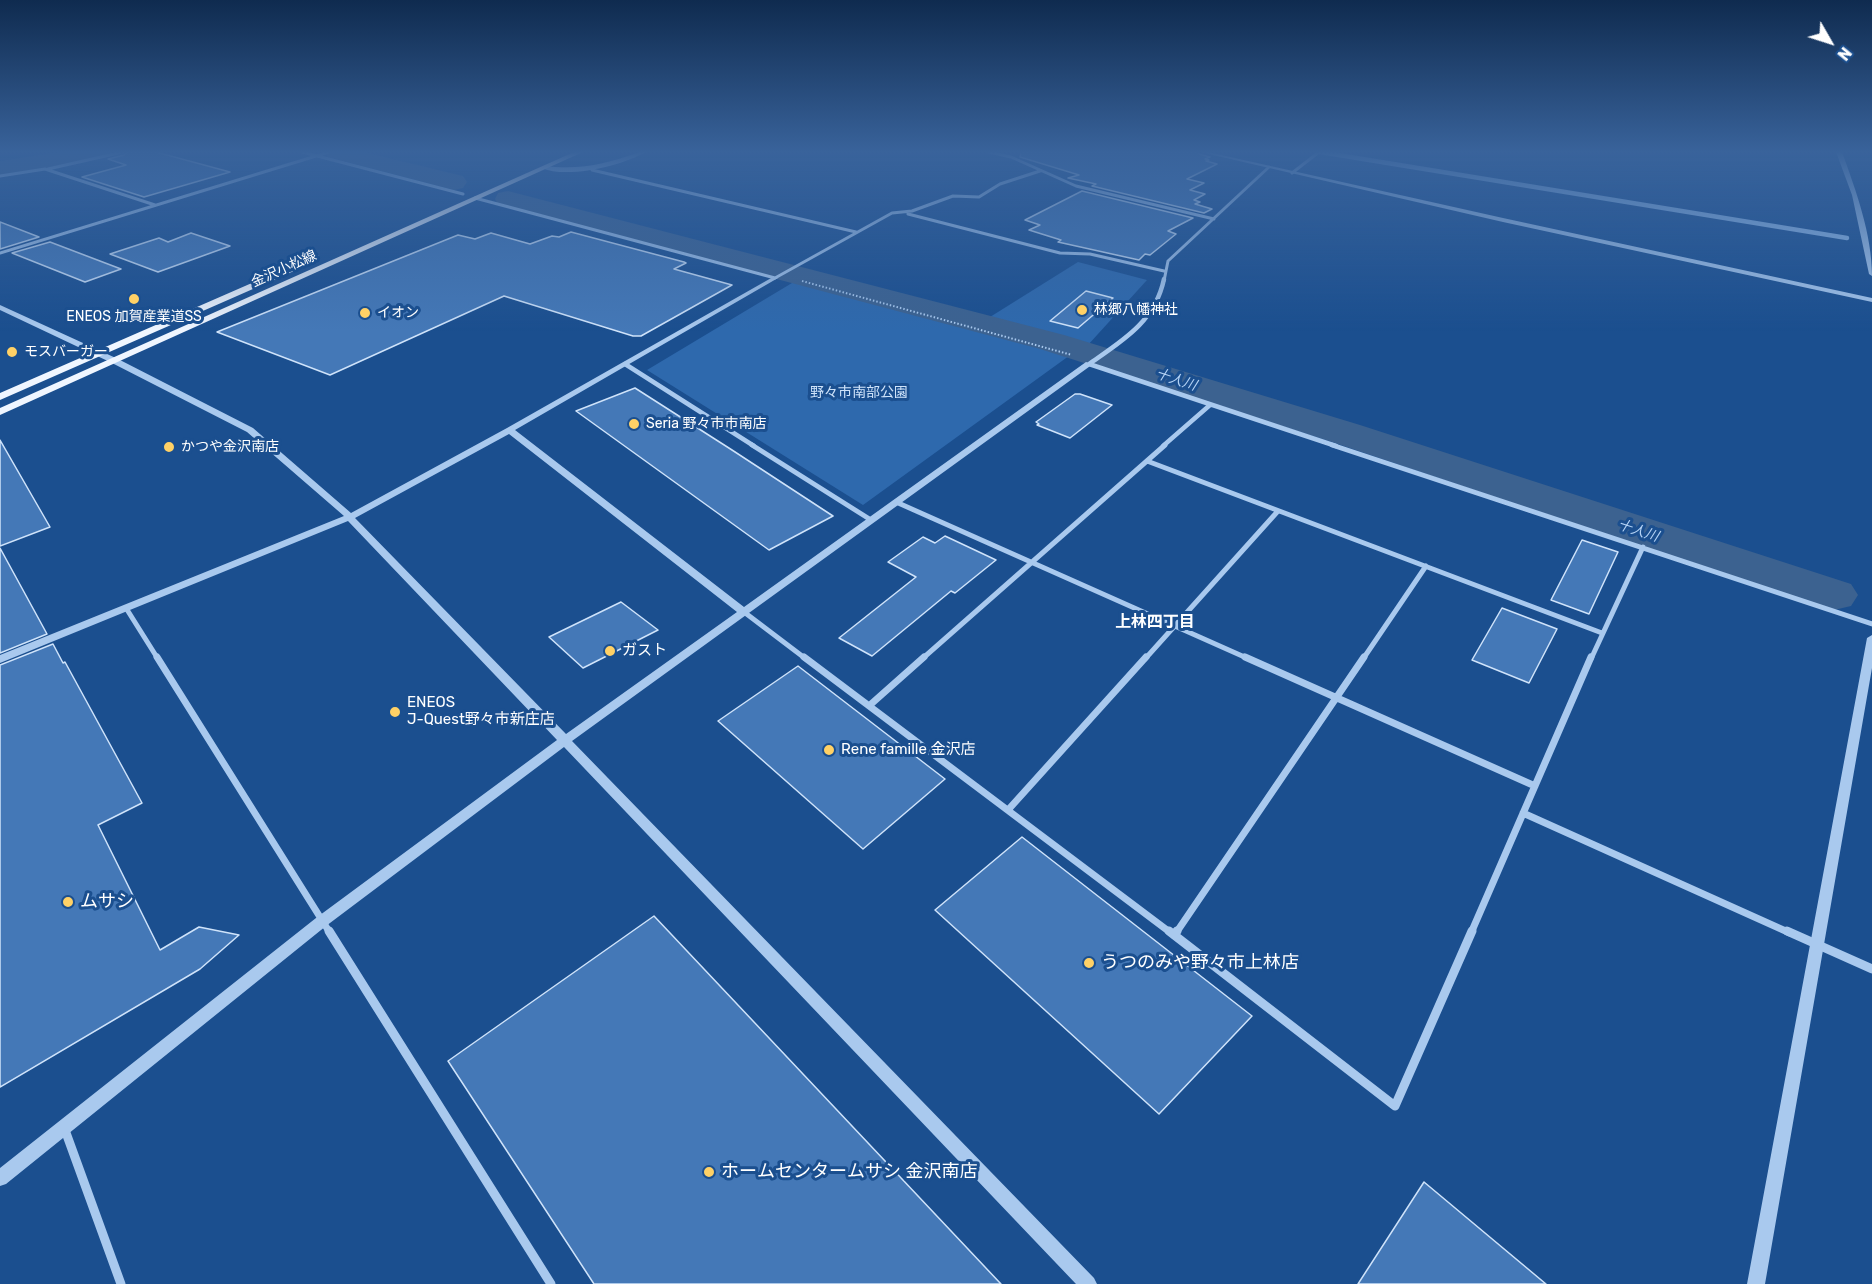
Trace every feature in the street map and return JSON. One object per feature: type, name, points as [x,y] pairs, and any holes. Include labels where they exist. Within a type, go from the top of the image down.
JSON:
[{"type":"main road","name":"金沢小松線","points":[[332,251],[422,212]]},
{"type":"main road","name":"金沢小松線","points":[[0,412],[444,212]]},
{"type":"main road","name":"金沢小松線","points":[[0,397],[321,256]]},
{"type":"street","points":[[0,253],[136,212]]},
{"type":"street","points":[[529,212],[780,276]]},
{"type":"street","points":[[770,212],[856,232]]},
{"type":"street","points":[[0,659],[348,518],[510,430],[856,232],[892,213],[903,212]]},
{"type":"street","points":[[1184,212],[1214,219]]},
{"type":"street","points":[[0,1178],[321,922],[564,741],[1136,331],[1154,309],[1162,290],[1164,271],[1168,261],[1221,212]]},
{"type":"street","points":[[1470,212],[1872,300]]},
{"type":"street","points":[[1859,212],[1872,274]]},
{"type":"street","points":[[892,213],[912,215],[947,226],[1060,253],[1090,254],[1164,271]]},
{"type":"street","points":[[0,307],[115,361],[250,430],[338,505],[348,518],[1088,1284]]},
{"type":"street","points":[[1094,361],[1210,405],[1872,624]]},
{"type":"street","points":[[626,364],[871,520]]},
{"type":"street","points":[[870,705],[1210,405]]},
{"type":"street","points":[[510,430],[744,612],[1174,935],[1395,1106],[1522,813],[1643,547]]},
{"type":"street","points":[[1147,461],[1602,633]]},
{"type":"street","points":[[896,502],[1034,561],[1535,786]]},
{"type":"street","points":[[1008,810],[1278,511]]},
{"type":"street","points":[[1174,935],[1426,566]]},
{"type":"street","points":[[126,608],[321,922],[551,1284]]},
{"type":"street","points":[[1756,1284],[1872,638]]},
{"type":"street","points":[[1522,813],[1872,969]]},
{"type":"street","points":[[64,1127],[121,1284]]},
{"type":"path","points":[[780,276],[1094,361]]},
{"type":"green space","points":[[1078,262],[1147,280],[1088,345],[990,317]]},
{"type":"green space","name":"野々市南部公園","points":[[797,280],[1073,353],[863,505],[647,370]]},
{"type":"building","points":[[1041,212],[1168,212],[1193,218],[1168,231],[1176,234],[1150,255],[1145,254],[1139,260],[1058,242],[1061,240],[1029,230],[1040,225],[1025,220]]},
{"type":"building","points":[[0,222],[39,237],[0,249]]},
{"type":"building","name":"イオン","points":[[571,232],[684,262],[686,263],[674,269],[732,285],[641,336],[633,336],[504,296],[330,375],[217,332],[458,235],[475,239],[491,233],[530,244]]},
{"type":"building","points":[[191,233],[230,246],[158,272],[110,254],[159,238],[168,242]]},
{"type":"building","points":[[50,242],[121,269],[85,282],[12,253]]},
{"type":"building","name":"林郷八幡神社","points":[[1086,291],[1113,298],[1078,328],[1050,321]]},
{"type":"building","points":[[635,388],[833,516],[769,550],[576,411]]},
{"type":"building","points":[[1075,394],[1112,405],[1070,438],[1037,425],[1039,424],[1036,422]]},
{"type":"building","points":[[0,440],[50,527],[0,546]]},
{"type":"building","points":[[945,536],[996,560],[955,593],[951,591],[872,656],[839,638],[916,577],[888,562],[923,537],[935,543]]},
{"type":"building","points":[[1582,540],[1618,552],[1589,614],[1551,600]]},
{"type":"building","points":[[0,548],[47,634],[0,653]]},
{"type":"building","points":[[621,602],[658,630],[583,668],[549,637]]},
{"type":"building","points":[[1502,608],[1557,629],[1529,683],[1472,660]]},
{"type":"building","name":"ムサシ","points":[[53,644],[142,803],[98,825],[160,950],[199,927],[239,935],[200,969],[0,1087],[0,665]]},
{"type":"building","name":"Rene famille 金沢店","points":[[798,666],[945,779],[863,849],[718,721]]},
{"type":"building","name":"うつのみや野々市上林店","points":[[1022,837],[1252,1016],[1159,1114],[935,910]]},
{"type":"building","name":"ホームセンタームサシ 金沢南店","points":[[654,916],[1001,1284],[594,1284],[448,1061]]},
{"type":"building","points":[[1424,1182],[1546,1284],[1358,1284]]},
{"type":"waterway","name":"十人川","points":[[557,212],[1052,342],[1346,433],[1834,595]]},
{"type":"waterway","points":[[1687,212],[1847,238]]},
{"type":"place","name":"ENEOS 加賀産業道SS","points":[[134,299]]},
{"type":"place","name":"林郷八幡神社","points":[[1082,310]]},
{"type":"place","name":"イオン","points":[[365,313]]},
{"type":"place","name":"モスバーガー","points":[[12,352]]},
{"type":"place","name":"Seria 野々市市南店","points":[[634,424]]},
{"type":"place","name":"かつや金沢南店","points":[[169,447]]},
{"type":"place","name":"ガスト","points":[[610,651]]},
{"type":"place","name":"ENEOS J-Quest野々市新庄店","points":[[395,712]]},
{"type":"place","name":"Rene famille 金沢店","points":[[829,750]]},
{"type":"place","name":"ムサシ","points":[[68,902]]},
{"type":"place","name":"うつのみや野々市上林店","points":[[1089,963]]},
{"type":"place","name":"ホームセンタームサシ 金沢南店","points":[[709,1172]]},
{"type":"district","name":"上林四丁目","points":[[1155,622]]}]
